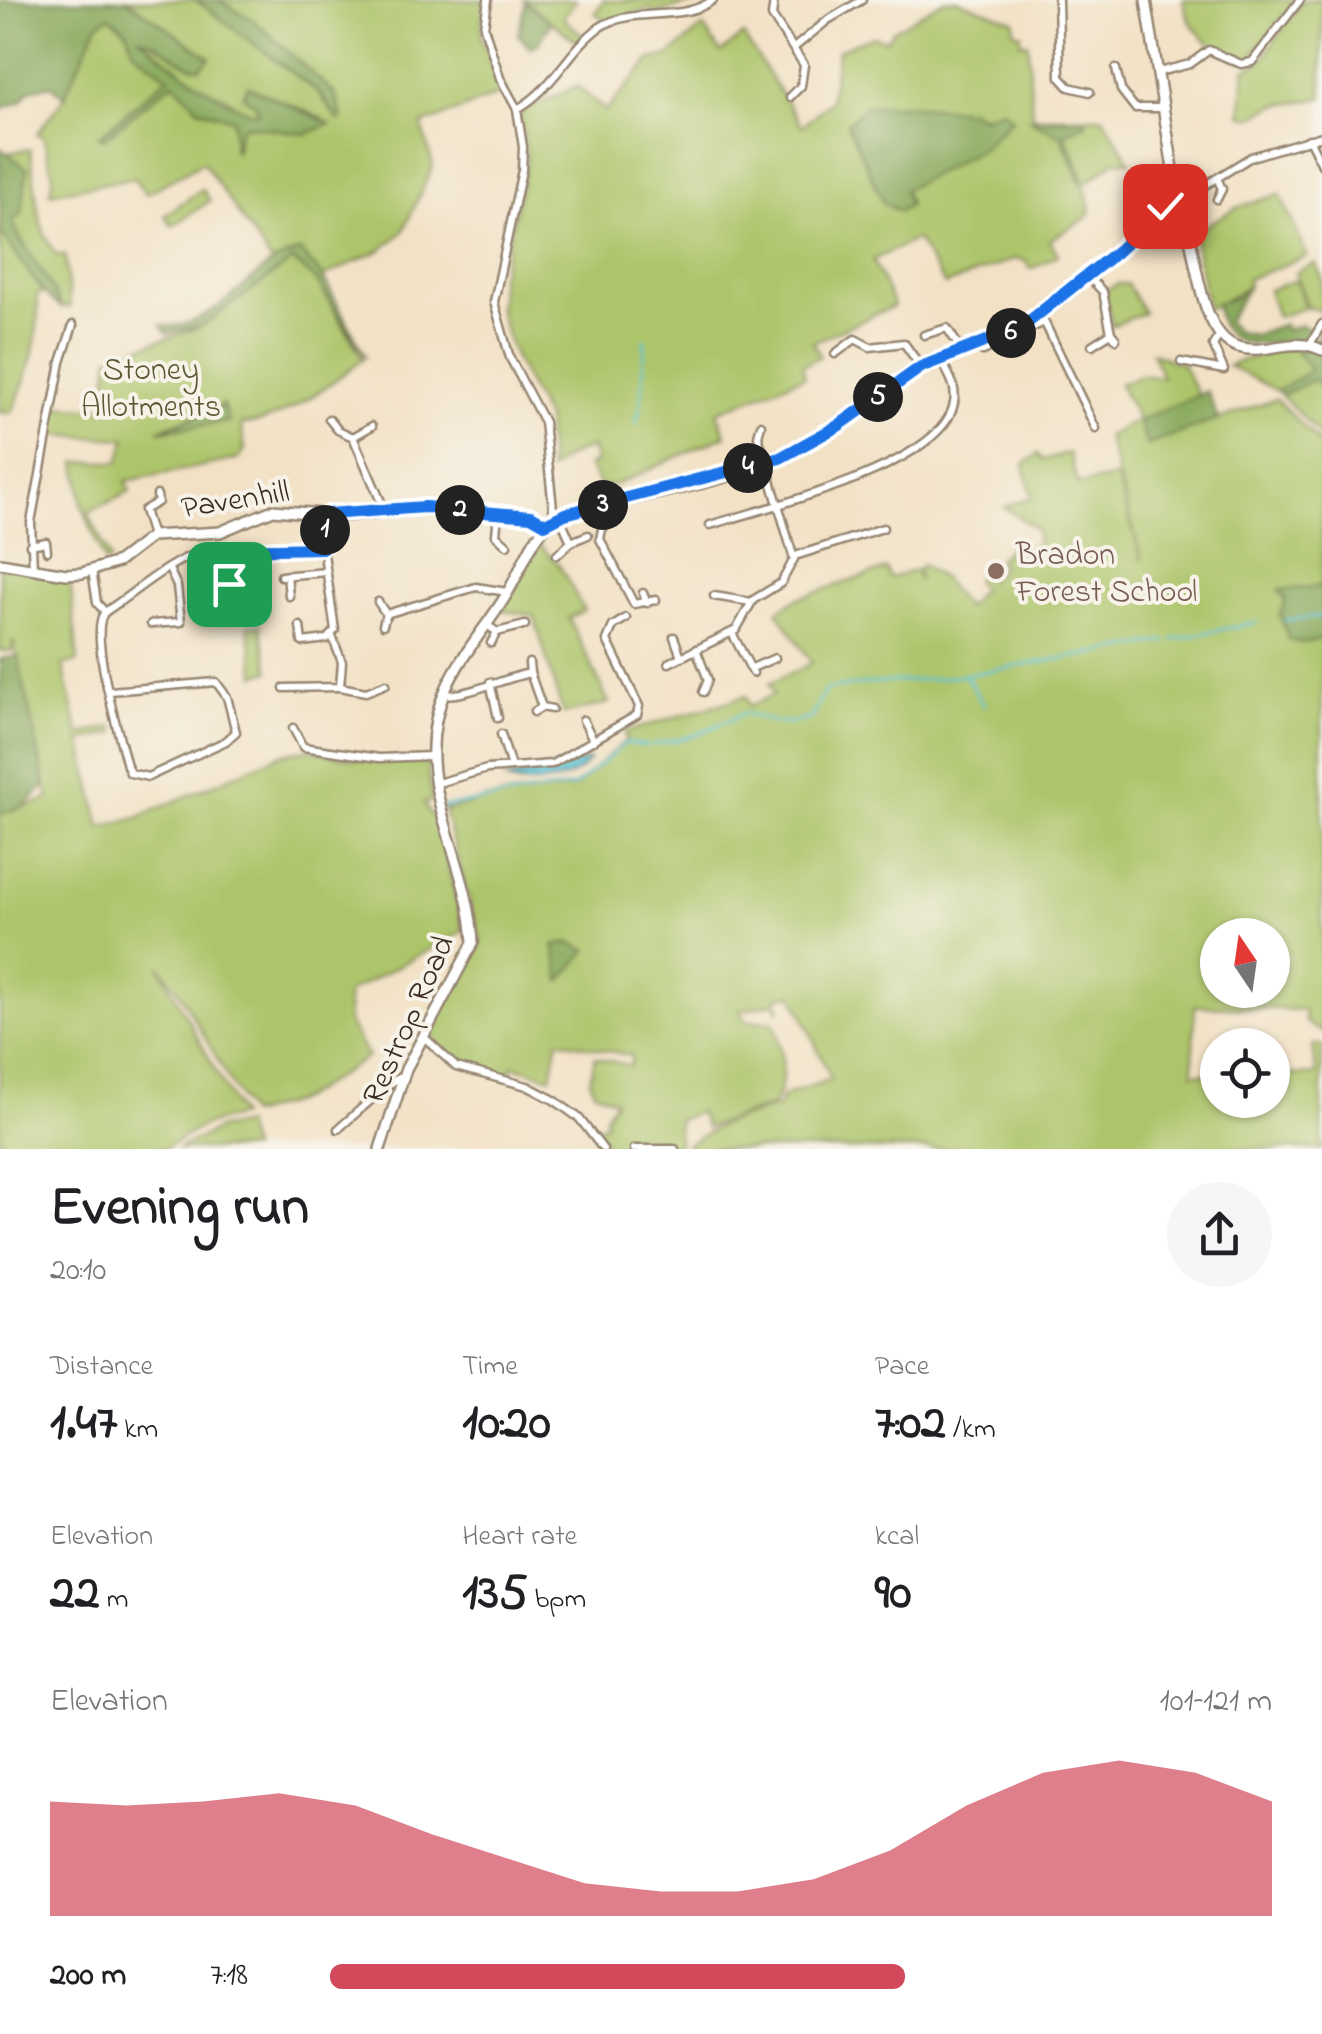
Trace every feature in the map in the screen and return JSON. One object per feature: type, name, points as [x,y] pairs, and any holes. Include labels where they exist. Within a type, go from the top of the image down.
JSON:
[{"type":"street","points":[[488,0],[484,28],[517,108],[522,170],[494,302],[510,358],[544,422],[553,520],[570,542]]},
{"type":"street","points":[[517,108],[537,97],[601,27],[695,9],[713,0]]},
{"type":"street","points":[[774,0],[772,16],[796,47],[804,73],[790,97]]},
{"type":"street","points":[[796,47],[828,20],[862,0]]},
{"type":"street","points":[[1058,0],[1060,78],[1072,89],[1090,92]]},
{"type":"street","points":[[1146,0],[1174,184],[1206,313],[1220,336],[1249,349],[1310,344],[1322,350]]},
{"type":"street","points":[[1159,72],[1190,64],[1208,50],[1241,64],[1252,62],[1300,0]]},
{"type":"street","points":[[1116,69],[1120,87],[1135,108],[1165,108]]},
{"type":"street","points":[[1162,206],[1181,200],[1251,156],[1322,136]]},
{"type":"street","points":[[1309,138],[1322,164]]},
{"type":"street","points":[[1217,178],[1222,192],[1217,200]]},
{"type":"street","points":[[553,520],[766,462],[838,426],[939,357],[1014,332],[1042,318],[1086,274],[1119,250],[1162,206],[1174,184]]},
{"type":"street","points":[[1086,274],[1103,292],[1114,336],[1092,345]]},
{"type":"street","points":[[1042,318],[1096,420],[1096,429]]},
{"type":"street","points":[[1310,344],[1322,324]]},
{"type":"street","points":[[33,569],[30,544],[61,362],[72,325]]},
{"type":"street","points":[[924,335],[947,328],[960,348]]},
{"type":"street","points":[[1181,362],[1224,370],[1213,346],[1220,336]]},
{"type":"street","points":[[835,354],[856,339],[870,348],[904,344],[910,346],[921,367]]},
{"type":"street","points":[[710,526],[868,476],[943,425],[955,398],[939,357]]},
{"type":"street","points":[[329,419],[338,430],[353,438],[385,511]]},
{"type":"street","points":[[353,438],[372,426]]},
{"type":"street","points":[[757,427],[795,556]]},
{"type":"street","points":[[152,536],[144,502],[158,502],[157,495]]},
{"type":"street","points":[[610,504],[612,518],[602,529],[600,539],[634,603],[656,600]]},
{"type":"street","name":"Pavenhill","points":[[0,563],[66,574],[92,570],[120,561],[152,536],[216,533],[273,510],[328,514],[425,507],[553,520]]},
{"type":"street","points":[[328,514],[322,548],[336,623],[332,636],[342,662],[340,687]]},
{"type":"street","points":[[498,514],[496,536],[503,545]]},
{"type":"street","name":"Restrop Road","points":[[380,1149],[404,1075],[473,943],[434,784],[432,730],[444,694],[553,520]]},
{"type":"street","points":[[669,663],[732,633],[751,602],[780,583],[795,556],[883,528]]},
{"type":"street","points":[[557,555],[570,542],[588,535]]},
{"type":"street","points":[[30,544],[46,542],[47,551]]},
{"type":"street","points":[[110,691],[216,682],[227,697],[236,732],[226,742],[152,775],[136,777],[128,769],[110,691],[98,626],[105,612],[193,555],[226,550],[322,548]]},
{"type":"street","points":[[226,550],[232,616]]},
{"type":"street","points":[[151,624],[186,622],[178,586],[169,569]]},
{"type":"street","points":[[92,570],[98,603],[105,612]]},
{"type":"street","points":[[289,596],[284,576],[326,572]]},
{"type":"street","points":[[386,614],[476,587],[508,592]]},
{"type":"street","points":[[643,593],[647,603]]},
{"type":"street","points":[[714,596],[751,602]]},
{"type":"street","points":[[378,602],[386,614],[384,625]]},
{"type":"street","points":[[434,784],[510,767],[552,764],[594,742],[639,710],[607,640],[610,629],[626,618]]},
{"type":"street","points":[[488,625],[497,632]]},
{"type":"street","points":[[491,643],[497,632],[525,625]]},
{"type":"street","points":[[300,626],[302,642],[332,636]]},
{"type":"street","points":[[732,633],[753,671],[775,658]]},
{"type":"street","points":[[673,637],[680,655]]},
{"type":"street","points":[[696,649],[708,680],[703,692]]},
{"type":"street","points":[[528,663],[542,707]]},
{"type":"street","points":[[444,694],[458,696],[490,682],[530,673]]},
{"type":"street","points":[[490,682],[498,720]]},
{"type":"street","points":[[288,689],[340,687],[366,692],[382,687]]},
{"type":"street","points":[[534,712],[542,707],[552,709]]},
{"type":"street","points":[[583,720],[594,742]]},
{"type":"street","points":[[293,728],[303,747],[379,758],[431,756]]},
{"type":"street","points":[[501,734],[510,767]]},
{"type":"street","points":[[424,1037],[456,1067],[527,1086],[554,1100],[579,1118],[603,1149]]},
{"type":"street","points":[[338,1130],[360,1114],[395,1076],[404,1075]]},
{"type":"street","points":[[634,1149],[675,1149]]},
{"type":"green space","points":[[0,0],[127,0],[210,58],[200,68],[191,66],[140,38],[214,94],[258,113],[257,105],[243,97],[248,86],[330,124],[307,134],[246,125],[240,129],[234,153],[233,119],[199,109],[173,82],[104,139],[99,137],[168,77],[133,50],[127,31],[109,16],[97,25],[64,97],[52,85],[29,90],[22,101],[0,109]]},
{"type":"green space","points":[[127,0],[196,0],[319,93],[335,94],[253,20],[218,0],[484,0],[481,37],[505,92],[422,125],[433,166],[403,232],[381,250],[323,277],[300,251],[272,263],[203,162],[146,194],[134,178],[50,193],[53,175],[43,136],[37,134],[64,97],[97,25],[109,16],[127,31],[141,56],[168,77],[99,136],[104,139],[173,82],[199,109],[233,119],[236,152],[240,129],[246,125],[307,134],[323,119],[248,86],[259,113],[244,112],[224,96],[207,91],[138,37],[191,66],[200,68],[209,57]]},
{"type":"green space","points":[[196,0],[218,0],[253,20],[335,94],[342,118],[338,120],[319,93]]},
{"type":"green space","points":[[523,0],[576,0],[563,18],[586,38],[580,44]]},
{"type":"green space","points":[[604,0],[708,0],[654,13],[651,9],[606,22],[595,13]]},
{"type":"green space","points":[[944,0],[957,0],[1015,21],[1014,32],[1021,33],[1021,43],[1028,43],[1032,117],[1103,117],[1130,161],[1115,161],[1084,185],[1091,209],[1086,218],[1050,240],[1058,255],[1031,269],[1027,262],[1017,258],[945,285],[916,239],[873,260],[894,306],[813,342],[820,356],[802,366],[805,376],[717,412],[726,435],[615,485],[600,486],[588,466],[596,463],[591,447],[567,457],[549,471],[546,419],[515,359],[499,312],[500,277],[527,160],[520,112],[577,86],[606,111],[651,59],[669,56],[703,27],[721,53],[743,35],[802,126],[830,101],[838,50],[873,36],[886,40],[894,30]],"holes":[[[919,106],[1012,119],[981,149],[904,190],[909,205],[865,107]]]},
{"type":"green space","points":[[1183,0],[1296,0],[1251,57],[1243,61],[1222,53],[1204,39],[1190,20]]},
{"type":"green space","points":[[1303,0],[1322,0],[1322,98],[1279,105],[1252,118],[1241,114],[1245,69],[1259,63]]},
{"type":"green space","points":[[526,2],[551,22],[539,43],[530,48],[518,35]]},
{"type":"green space","points":[[865,106],[971,110],[982,118],[1001,109],[1012,118],[981,149],[904,190],[909,205],[899,211],[884,204],[847,124]]},
{"type":"green space","points":[[1085,118],[1086,124],[1064,133],[1083,176],[1081,183],[1062,137],[1029,119]]},
{"type":"green space","points":[[0,148],[27,168],[21,216],[12,219],[61,307],[38,284],[0,232]]},
{"type":"green space","points":[[30,149],[44,233],[58,256],[65,254],[70,307],[61,307],[12,218],[21,215],[27,169],[7,153]]},
{"type":"green space","points":[[202,189],[210,201],[172,226],[165,215]]},
{"type":"green space","points":[[1280,194],[1307,256],[1247,279],[1248,287],[1208,309],[1193,233],[1236,208]]},
{"type":"green space","points":[[0,232],[30,267],[43,293],[37,294],[35,340],[24,383],[12,412],[0,413]]},
{"type":"green space","points":[[300,251],[323,277],[366,357],[317,281],[293,260],[204,325],[167,333],[161,325],[176,326],[206,315],[272,263]]},
{"type":"green space","name":"Stoney Allotments","points":[[292,260],[317,281],[363,359],[290,410],[241,424],[245,449],[239,459],[126,481],[130,492],[88,512],[110,560],[105,563],[82,506],[77,462],[119,462],[126,439],[49,435],[55,406],[104,409],[110,357],[197,328]],"holes":[[[223,405],[229,422],[160,429]]]},
{"type":"green space","points":[[1315,263],[1322,277],[1322,315],[1319,310],[1308,308],[1295,273]]},
{"type":"green space","points":[[1296,280],[1305,308],[1277,317],[1268,290]]},
{"type":"green space","points":[[1127,284],[1144,313],[1112,326],[1105,291]]},
{"type":"green space","points":[[1248,287],[1227,321],[1237,332],[1254,335],[1284,324],[1285,330],[1300,325],[1313,330],[1310,339],[1249,343],[1226,333],[1216,303],[1234,298]]},
{"type":"green space","points":[[1322,330],[1322,389],[1314,379],[1282,396],[1278,391],[1311,370],[1295,351],[1310,347]]},
{"type":"green space","points":[[1276,348],[1308,348],[1296,352],[1312,370],[1278,391],[1228,366]]},
{"type":"green space","points":[[1152,353],[1182,364],[1198,395],[1138,421],[1147,445],[1276,399],[1322,445],[1322,586],[1279,591],[1286,599],[1280,615],[1289,640],[1322,639],[1322,1032],[1305,1022],[1304,1010],[1250,1008],[1290,1008],[1290,918],[1200,918],[1200,1006],[1195,1006],[1193,1073],[1200,1073],[1200,1118],[1290,1118],[1290,1075],[1316,1074],[1313,1045],[1322,1045],[1322,1149],[688,1149],[686,1145],[723,1124],[779,1106],[783,1096],[831,1079],[793,994],[777,997],[780,1011],[774,1003],[740,1011],[747,1021],[773,1022],[782,1075],[773,1105],[706,1128],[699,1112],[678,1120],[678,1147],[649,1143],[610,1149],[594,1130],[606,1123],[605,1116],[615,1100],[594,1091],[590,1080],[595,1057],[630,1066],[632,1056],[558,1040],[551,1077],[513,1066],[509,1075],[484,1072],[452,1059],[443,1051],[430,1030],[481,943],[443,807],[448,810],[486,799],[575,787],[627,739],[625,732],[746,696],[750,706],[774,694],[769,684],[812,663],[777,611],[796,599],[886,569],[890,578],[916,570],[919,581],[917,570],[922,565],[943,579],[966,608],[982,589],[975,580],[980,574],[989,581],[1002,566],[997,561],[1010,547],[1022,553],[1038,543],[1036,529],[1004,507],[1032,497],[1024,465],[1038,454],[1043,460],[1069,453],[1078,485],[1117,477],[1142,561],[1107,436],[1138,420],[1119,384],[1142,375],[1162,377]]},
{"type":"green space","points":[[1314,379],[1322,389],[1322,437],[1282,396]]},
{"type":"green space","points":[[1207,391],[1218,419],[1147,445],[1138,421]]},
{"type":"green space","points":[[222,404],[229,422],[158,431],[221,407]]},
{"type":"green space","points":[[539,544],[559,565],[584,610],[569,618],[609,703],[563,714],[534,616],[501,610]]},
{"type":"green space","points":[[0,566],[70,579],[78,662],[63,665],[79,734],[114,727],[115,733],[81,741],[101,827],[137,818],[282,754],[311,749],[345,758],[427,763],[432,801],[424,803],[430,815],[435,815],[464,931],[347,993],[348,1022],[368,1057],[300,1100],[249,1115],[178,990],[159,966],[240,1116],[204,1125],[164,1149],[61,1149],[59,1144],[50,1145],[53,1149],[0,1149],[0,814],[49,799],[13,640],[12,651],[0,651]]},
{"type":"green space","points":[[1322,586],[1322,639],[1302,643],[1289,640],[1280,614],[1286,599],[1279,590]]},
{"type":"green space","points":[[260,625],[270,671],[256,675],[248,626]]},
{"type":"green space","points":[[18,656],[45,786],[24,806],[0,814],[0,659]]},
{"type":"green space","points":[[570,943],[587,950],[561,981],[554,945]]},
{"type":"green space","points":[[244,1125],[251,1149],[177,1149],[220,1128]]},
{"type":"water","points":[[589,760],[573,774],[550,782],[505,779]]},
{"type":"waterway","points":[[636,424],[642,398],[645,339]]},
{"type":"waterway","points":[[1284,620],[1322,616]]},
{"type":"waterway","points":[[1172,640],[1257,622]]},
{"type":"waterway","points":[[985,707],[965,675],[1166,641]]},
{"type":"waterway","points":[[653,745],[693,736],[745,713],[778,722],[811,718],[825,690],[965,675]]},
{"type":"waterway","points":[[442,807],[575,786],[625,743],[648,746]]},
{"type":"place","name":"Bradon Forest School","points":[[996,571]]},
{"type":"route","points":[[229,584],[226,550],[322,548],[328,514],[356,516],[425,507],[531,516],[545,524],[565,514],[780,458],[838,426],[921,367],[954,350],[1022,327],[1119,250],[1165,206]]}]
